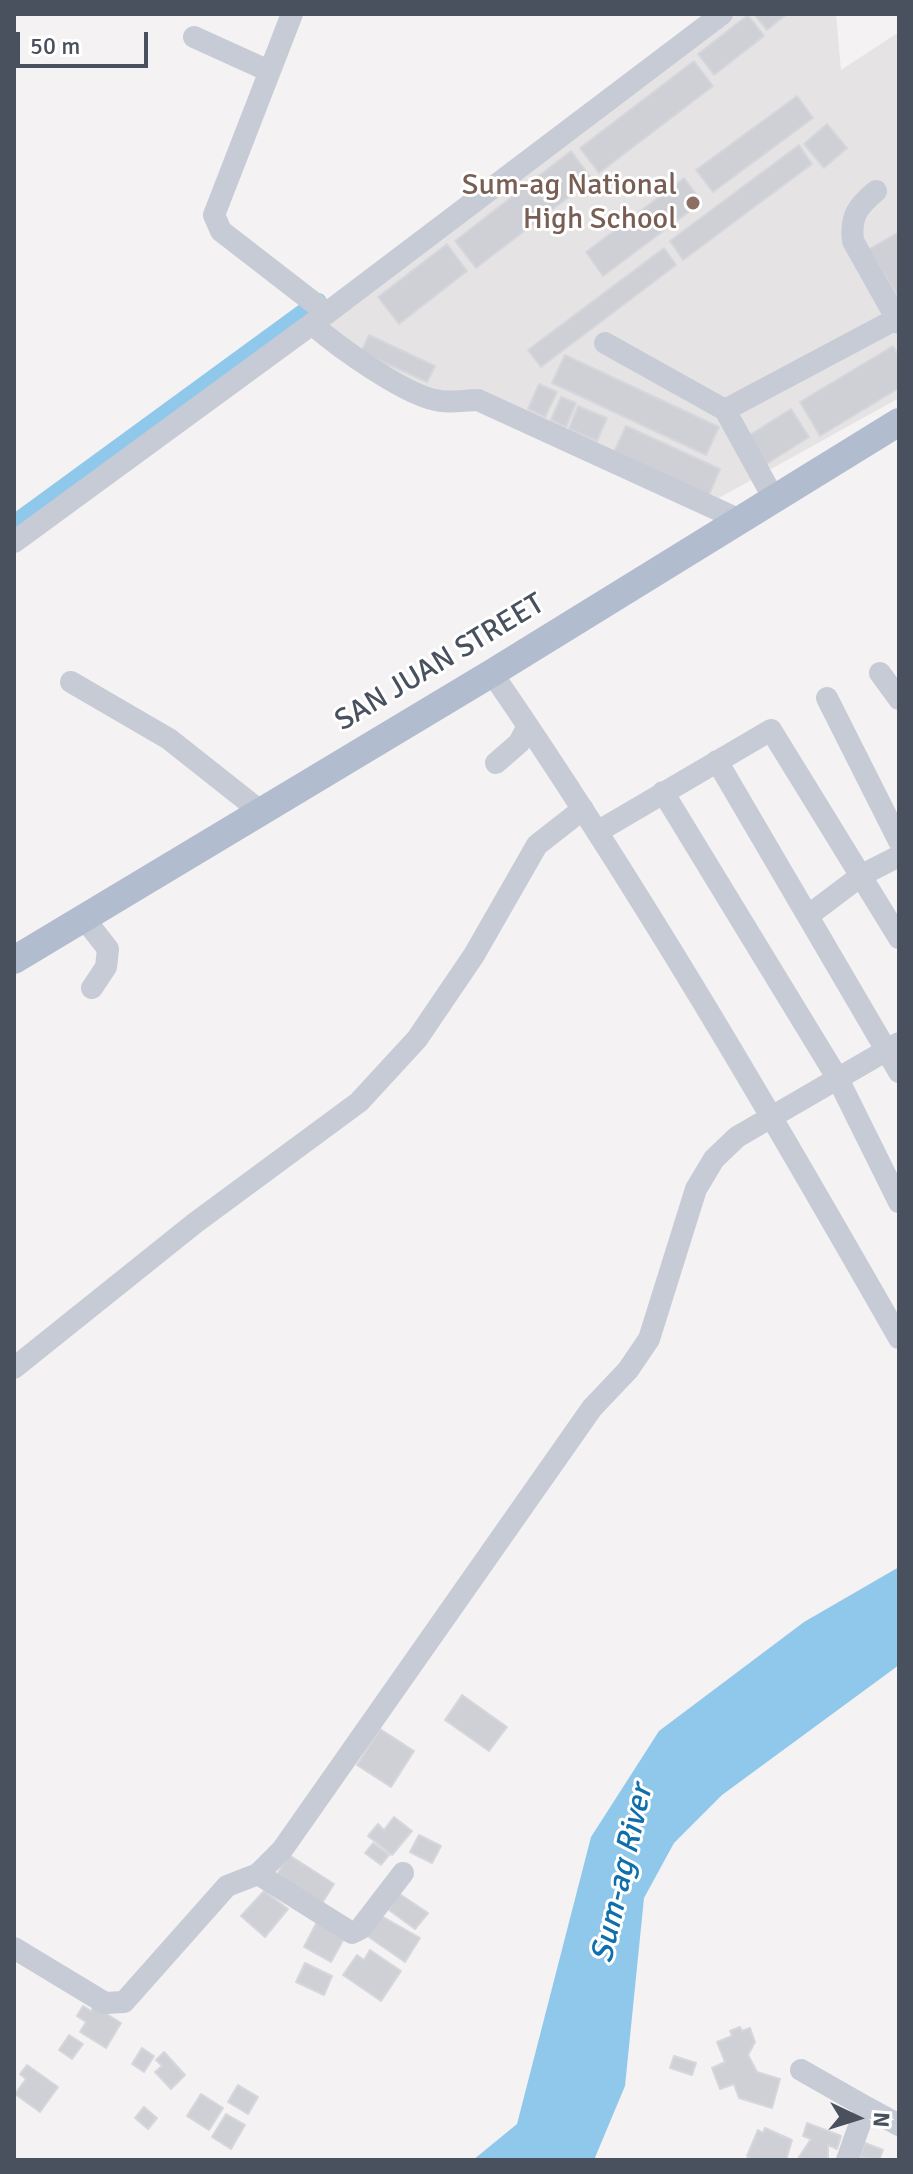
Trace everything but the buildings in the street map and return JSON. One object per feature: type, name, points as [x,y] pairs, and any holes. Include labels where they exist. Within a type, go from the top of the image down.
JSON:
[{"type":"main road","name":"SAN JUAN STREET","points":[[14,960],[492,673],[899,422]]},
{"type":"street","points":[[292,14],[216,206],[215,223],[316,311],[336,345],[419,395],[440,401],[478,400],[740,520]]},
{"type":"street","points":[[14,542],[316,311],[722,14]]},
{"type":"street","points":[[194,37],[269,71]]},
{"type":"street","points":[[725,410],[898,321],[853,241],[852,226],[858,206],[876,191]]},
{"type":"street","points":[[605,343],[725,410],[774,499]]},
{"type":"street","points":[[492,673],[583,809],[773,1118],[899,1338]]},
{"type":"street","points":[[880,673],[899,699]]},
{"type":"street","points":[[71,682],[169,739],[260,811]]},
{"type":"street","points":[[827,698],[899,841]]},
{"type":"street","points":[[496,763],[519,743],[528,726]]},
{"type":"street","points":[[597,832],[771,730],[899,938]]},
{"type":"street","points":[[717,761],[893,1047],[899,1072]]},
{"type":"street","points":[[663,792],[838,1079],[899,1202]]},
{"type":"street","points":[[14,1368],[206,1215],[359,1102],[417,1039],[474,955],[537,845],[583,809]]},
{"type":"street","points":[[809,915],[862,875],[899,856]]},
{"type":"street","points":[[83,917],[108,949],[106,967],[92,988]]},
{"type":"street","points":[[14,1948],[105,2003],[124,2002],[227,1886],[258,1874],[282,1850],[592,1408],[628,1370],[649,1339],[696,1189],[714,1159],[737,1137],[893,1047]]},
{"type":"street","points":[[258,1874],[352,1933],[360,1929],[403,1873]]},
{"type":"street","points":[[801,2070],[899,2125]]},
{"type":"street","points":[[847,2160],[866,2107]]},
{"type":"shaded area","name":"Sum-ag National High School","points":[[732,14],[836,14],[841,70],[899,32],[899,398],[708,504],[459,392],[427,393],[315,335]]},
{"type":"water","name":"Sum-ag River","points":[[899,1567],[899,1665],[722,1795],[674,1843],[644,1898],[625,2086],[594,2160],[473,2160],[517,2124],[591,1837],[659,1731],[804,1622]]},
{"type":"waterway","points":[[14,524],[318,302]]},
{"type":"place","name":"Sum-ag National High School","points":[[693,203]]}]
